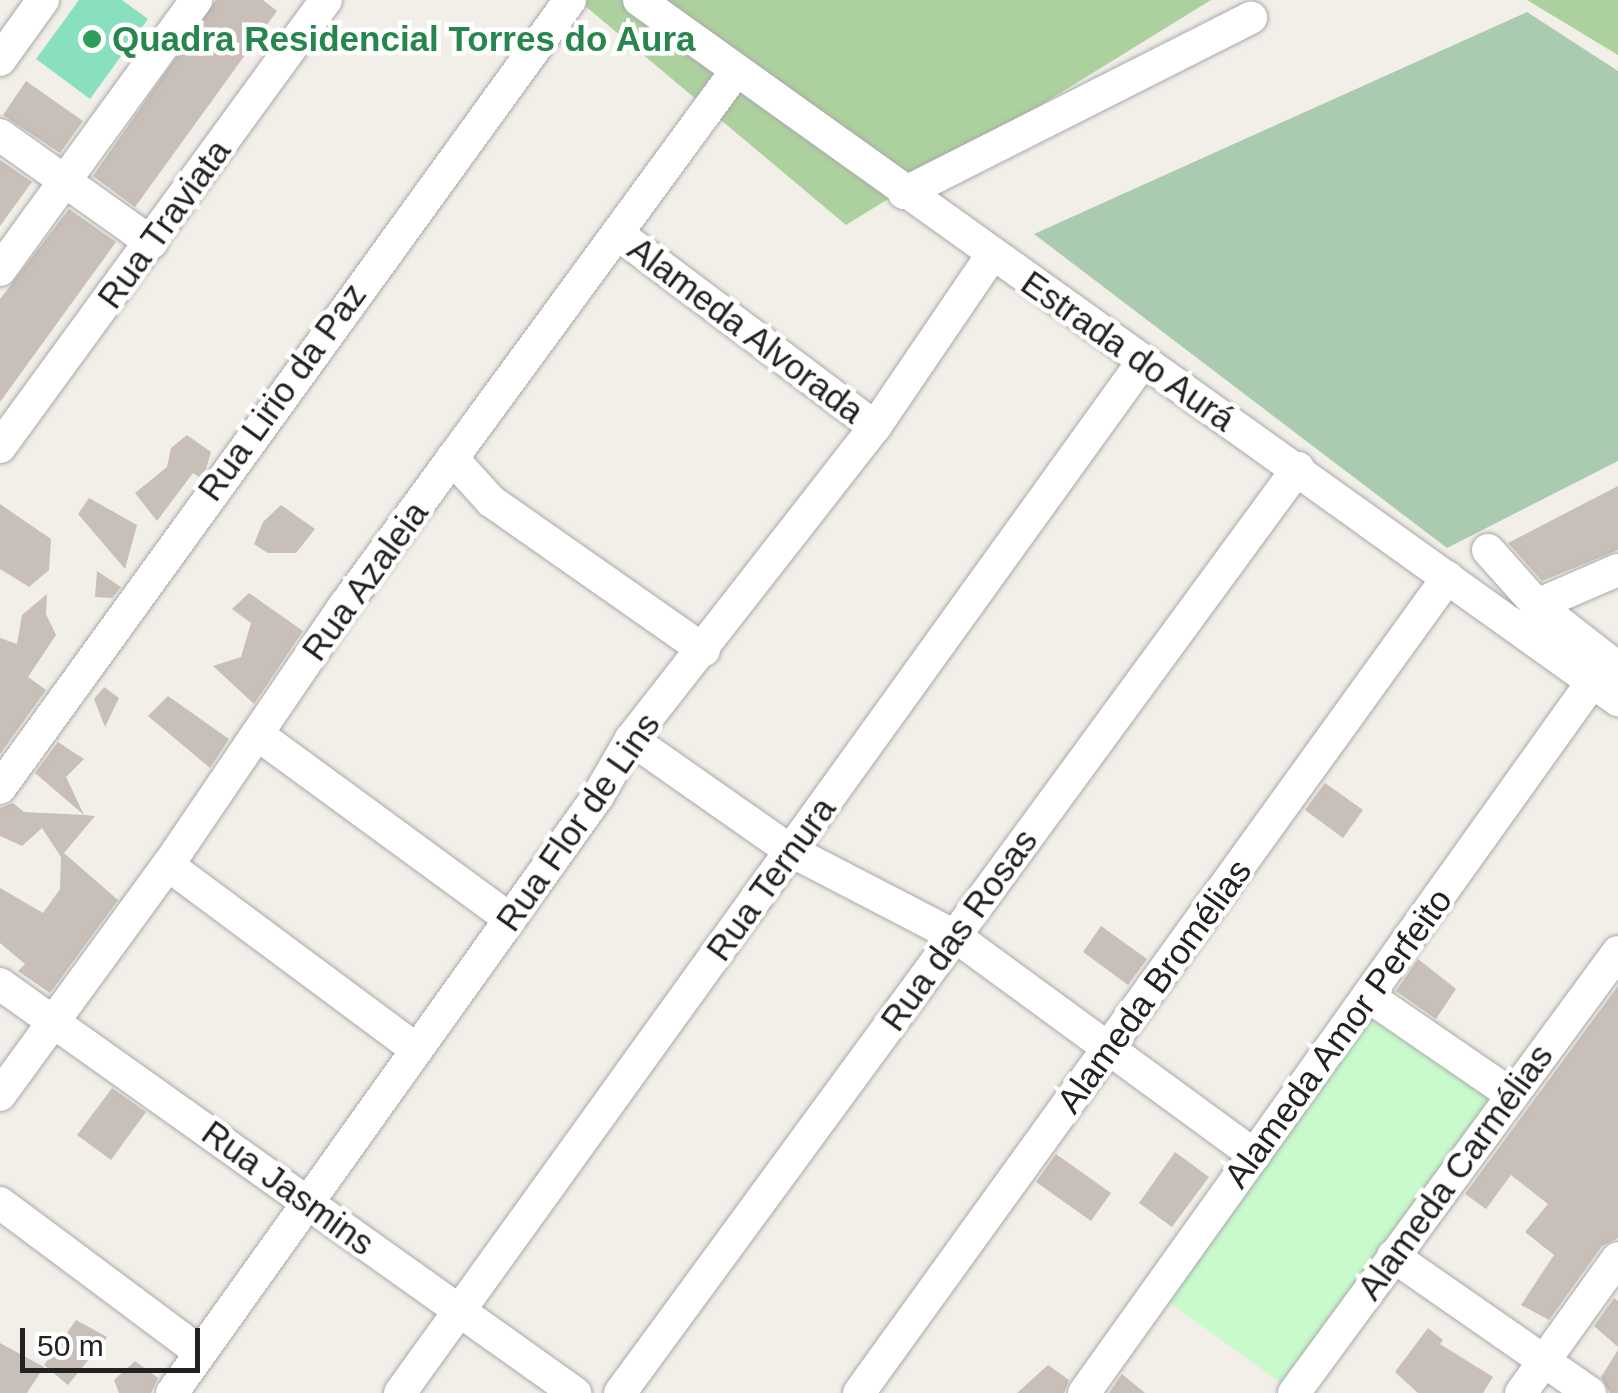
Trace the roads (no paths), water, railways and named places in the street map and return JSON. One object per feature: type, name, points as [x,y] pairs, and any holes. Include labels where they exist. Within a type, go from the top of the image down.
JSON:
[{"type":"street","points":[[0,60],[43,0]]},
{"type":"street","points":[[0,270],[196,0]]},
{"type":"street","name":"Rua Traviata","points":[[0,447],[326,0]]},
{"type":"street","name":"Rua Lirio da Paz","points":[[0,788],[570,0]]},
{"type":"street","name":"Estrada do Aurá","points":[[639,0],[1141,364],[1298,468],[1448,578],[1609,683]]},
{"type":"street","points":[[904,193],[1250,18]]},
{"type":"street","name":"Rua Azaleia","points":[[0,1095],[168,866],[452,458],[736,71]]},
{"type":"street","points":[[0,134],[152,243]]},
{"type":"street","name":"Alameda Alvorada","points":[[618,234],[875,427]]},
{"type":"street","name":"Rua Flor de Lins","points":[[172,1393],[311,1204],[631,739],[875,427],[990,256]]},
{"type":"street","name":"Rua Ternura","points":[[400,1393],[1141,364]]},
{"type":"street","points":[[452,458],[491,501],[704,650]]},
{"type":"street","name":"Rua das Rosas","points":[[620,1393],[1298,468]]},
{"type":"street","points":[[1488,550],[1609,683]]},
{"type":"street","points":[[1537,605],[1618,570]]},
{"type":"street","name":"Alameda Bromélias","points":[[859,1393],[1448,578]]},
{"type":"street","name":"Alameda Amor Perfeito","points":[[1084,1393],[1368,996],[1609,683]]},
{"type":"street","points":[[257,734],[510,919]]},
{"type":"street","points":[[631,739],[791,852],[955,936],[1254,1156]]},
{"type":"street","points":[[168,866],[416,1050]]},
{"type":"street","name":"Alameda Carmélias","points":[[1294,1393],[1618,952]]},
{"type":"street","name":"Rua Jasmins","points":[[0,984],[576,1393]]},
{"type":"street","points":[[1368,996],[1512,1095]]},
{"type":"street","points":[[0,1203],[200,1352]]},
{"type":"street","points":[[1393,1256],[1590,1393]]},
{"type":"street","points":[[1521,1393],[1618,1258]]},
{"type":"place","name":"Quadra Residencial Torres do Aura","points":[[92,39]]}]
